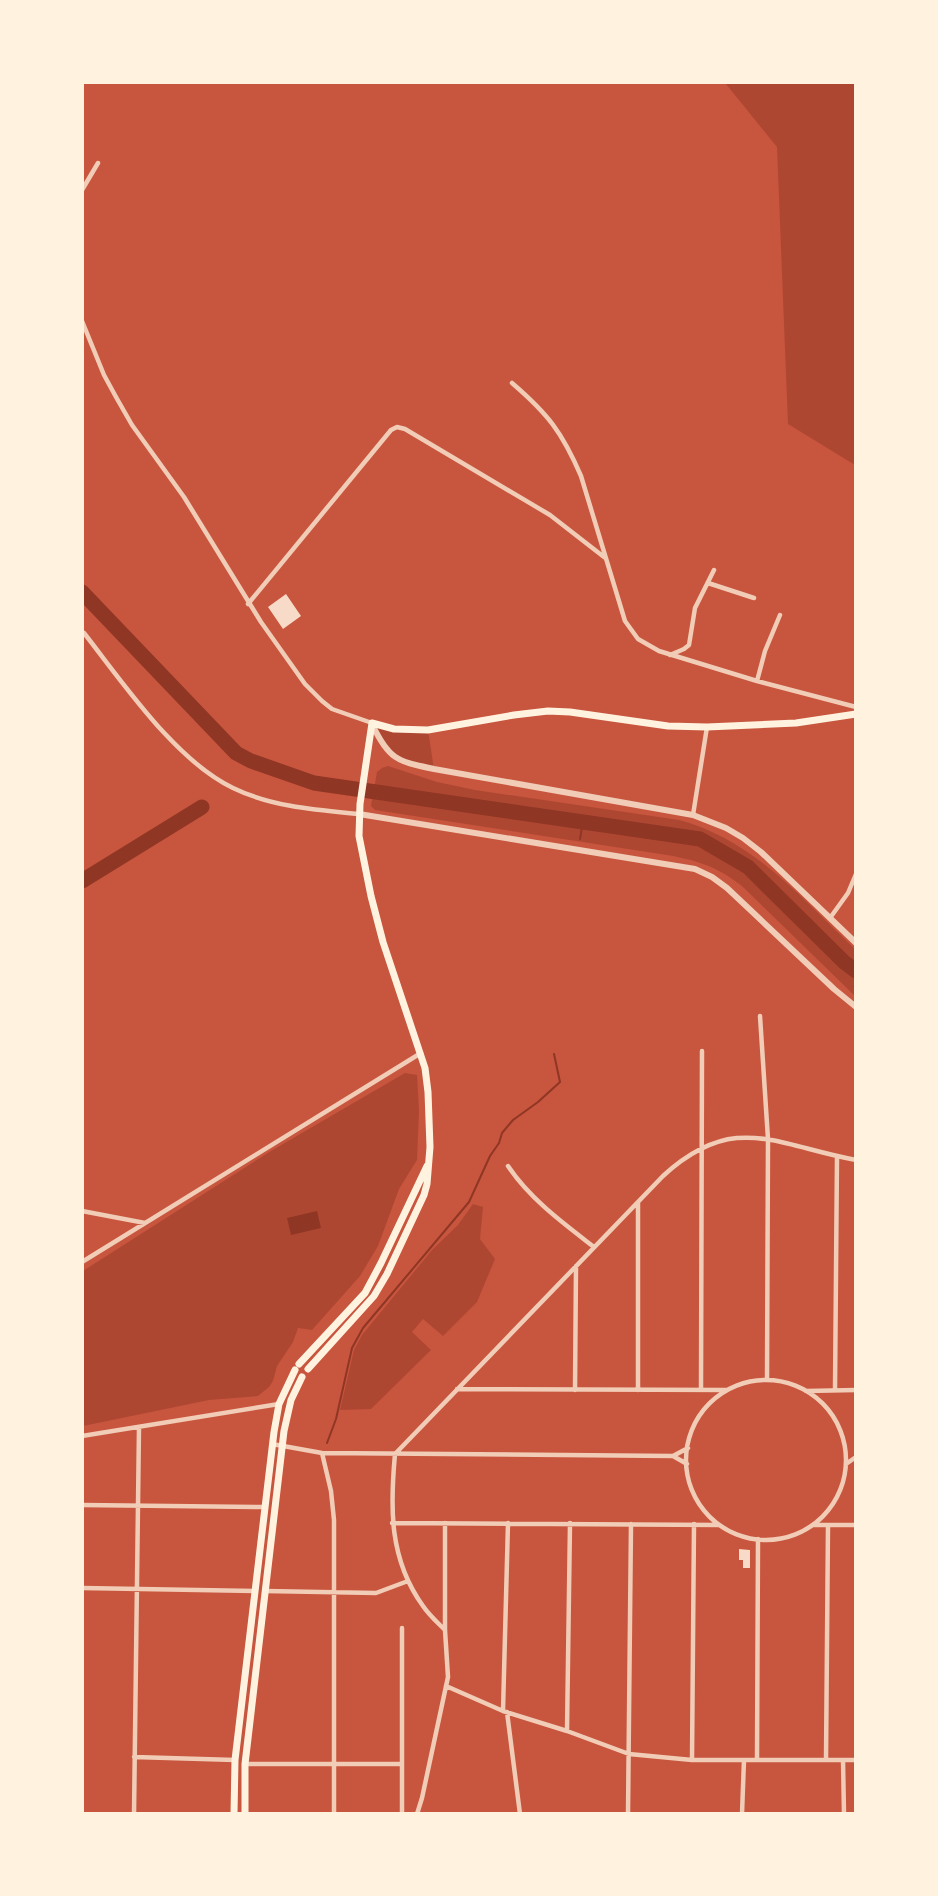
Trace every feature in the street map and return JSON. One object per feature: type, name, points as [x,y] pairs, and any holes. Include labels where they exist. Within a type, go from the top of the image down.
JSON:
[{"type":"main road","points":[[245,1814],[245,1764],[288,1410],[294,1391],[302,1377],[307,1374],[308,1369],[371,1301],[387,1274],[427,1184],[428,1092],[425,1068],[376,919],[360,844],[359,814],[372,723],[394,729],[428,730],[548,711],[658,726],[706,727],[796,723],[855,714]]},
{"type":"main road","points":[[234,1814],[236,1760],[272,1444],[279,1404],[297,1367],[365,1293],[429,1161]]},
{"type":"main road","points":[[297,1367],[303,1364],[308,1369]]},
{"type":"main road","points":[[297,1367],[296,1374],[302,1377]]},
{"type":"street","points":[[82,190],[98,163]]},
{"type":"street","points":[[82,321],[104,375],[132,425],[184,497],[248,604],[313,693],[332,709],[372,723],[387,752],[405,762],[693,815],[726,828],[761,852],[855,943]]},
{"type":"street","points":[[512,383],[535,403],[563,437],[581,476],[605,558],[626,621],[632,631],[648,646],[670,654],[757,681],[855,707]]},
{"type":"street","points":[[248,604],[391,430],[397,427],[405,429],[550,515],[605,558]]},
{"type":"street","points":[[670,654],[689,645],[696,608],[714,570]]},
{"type":"street","points":[[708,583],[754,598]]},
{"type":"street","points":[[757,681],[765,651],[780,615]]},
{"type":"street","points":[[84,633],[162,730],[198,766],[233,789],[277,803],[316,810],[359,814],[695,869],[712,877],[727,888],[855,1007]]},
{"type":"street","points":[[693,815],[706,727]]},
{"type":"street","points":[[830,918],[848,893],[855,874]]},
{"type":"street","points":[[760,1016],[768,1139],[767,1380]]},
{"type":"street","points":[[701,1390],[702,1051]]},
{"type":"street","points":[[82,1262],[421,1053]]},
{"type":"street","points":[[445,1630],[424,1608],[408,1581],[400,1559],[392,1522],[391,1504],[395,1454],[675,1165],[702,1147],[736,1137],[753,1137],[855,1160]]},
{"type":"street","points":[[835,1390],[837,1156]]},
{"type":"street","points":[[508,1166],[523,1186],[594,1247]]},
{"type":"street","points":[[638,1202],[638,1390]]},
{"type":"street","points":[[82,1211],[145,1223]]},
{"type":"street","points":[[575,1390],[576,1266]]},
{"type":"street","points":[[806,1390],[829,1410],[842,1436],[846,1450],[846,1464],[839,1492],[828,1510],[813,1525],[800,1532],[787,1537],[758,1539],[738,1535],[720,1525],[703,1508],[692,1487],[687,1464],[688,1448],[694,1427],[705,1409],[727,1390],[746,1383],[767,1380],[787,1383],[806,1390],[855,1390]]},
{"type":"street","points":[[457,1389],[727,1390]]},
{"type":"street","points":[[82,1436],[279,1404]]},
{"type":"street","points":[[134,1814],[139,1427]]},
{"type":"street","points":[[272,1444],[322,1453],[395,1454],[673,1456],[688,1448]]},
{"type":"street","points":[[846,1450],[855,1457],[846,1464]]},
{"type":"street","points":[[322,1453],[333,1505],[334,1814]]},
{"type":"street","points":[[673,1456],[687,1464]]},
{"type":"street","points":[[82,1505],[265,1507]]},
{"type":"street","points":[[392,1522],[720,1525]]},
{"type":"street","points":[[417,1814],[446,1686],[448,1662],[445,1630],[445,1523]]},
{"type":"street","points":[[508,1523],[505,1712],[520,1814]]},
{"type":"street","points":[[567,1731],[570,1523]]},
{"type":"street","points":[[628,1814],[632,1524]]},
{"type":"street","points":[[692,1760],[694,1524]]},
{"type":"street","points":[[813,1525],[855,1525]]},
{"type":"street","points":[[826,1760],[828,1525]]},
{"type":"street","points":[[757,1760],[758,1539]]},
{"type":"street","points":[[265,1591],[376,1593],[408,1581]]},
{"type":"street","points":[[82,1588],[255,1591]]},
{"type":"street","points":[[402,1628],[402,1814]]},
{"type":"street","points":[[446,1686],[505,1712],[567,1731],[629,1754],[692,1760],[855,1760]]},
{"type":"street","points":[[134,1757],[236,1760]]},
{"type":"street","points":[[742,1814],[744,1760]]},
{"type":"street","points":[[843,1760],[844,1814]]},
{"type":"street","points":[[245,1764],[402,1764]]},
{"type":"shaded area","points":[[855,83],[855,465],[788,424],[777,147],[726,84]]},
{"type":"shaded area","points":[[372,723],[428,730],[434,769],[395,757]]},
{"type":"shaded area","points":[[388,766],[437,782],[475,790],[679,820],[731,841],[775,873],[855,949],[855,996],[742,886],[715,869],[698,862],[667,855],[375,810],[371,806],[377,772]]},
{"type":"shaded area","points":[[405,1073],[417,1075],[419,1111],[417,1160],[399,1189],[378,1246],[360,1276],[312,1330],[298,1328],[293,1342],[277,1366],[269,1387],[258,1396],[209,1400],[83,1426],[83,1271],[271,1151]]},
{"type":"shaded area","points":[[473,1204],[483,1207],[480,1239],[495,1259],[477,1302],[443,1336],[423,1319],[412,1332],[431,1350],[371,1409],[340,1410],[354,1350],[362,1335],[432,1250],[458,1225]]},
{"type":"shaded area","points":[[317,1211],[321,1228],[291,1235],[287,1218]]},
{"type":"building","points":[[286,594],[301,616],[283,629],[268,607]]},
{"type":"building","points":[[739,1549],[750,1550],[750,1568],[743,1568],[743,1560],[739,1560]]},
{"type":"waterway","points":[[82,592],[236,753],[251,761],[314,783],[700,839],[748,867],[844,962],[856,971]]},
{"type":"waterway","points":[[82,881],[202,807]]},
{"type":"waterway","points":[[580,839],[583,821]]},
{"type":"waterway","points":[[327,1443],[336,1419],[352,1348],[363,1328],[469,1202],[502,1133],[513,1120],[560,1082],[554,1054]]}]
